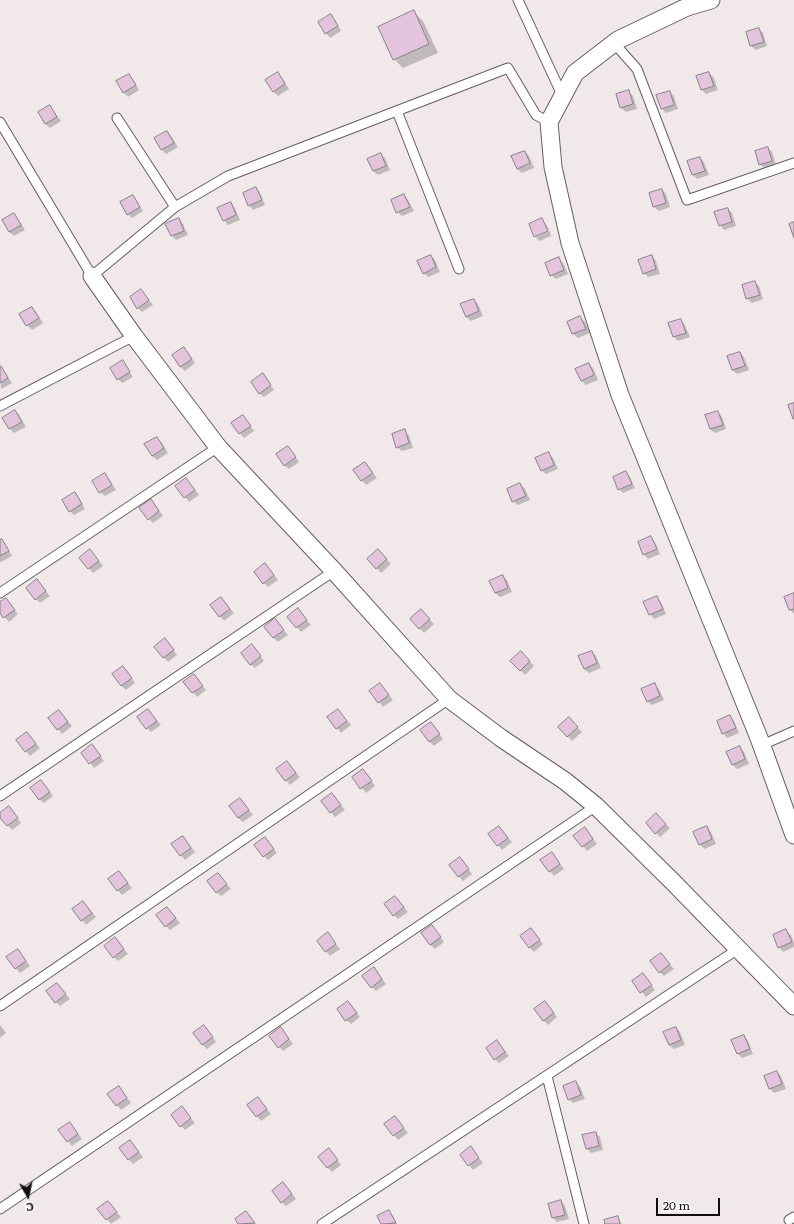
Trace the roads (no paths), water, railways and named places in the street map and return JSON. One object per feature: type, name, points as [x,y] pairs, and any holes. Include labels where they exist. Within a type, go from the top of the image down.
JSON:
[{"type":"street","points":[[711,0],[687,8],[618,40],[575,74],[550,122],[553,167],[570,243],[620,395],[762,745],[794,834]]},
{"type":"street","points":[[92,276],[134,336],[218,447],[334,571],[449,699],[501,738],[565,780],[596,806],[794,1006]]},
{"type":"lane","points":[[518,0],[563,97]]},
{"type":"lane","points":[[614,43],[637,69],[687,200],[794,163]]},
{"type":"lane","points":[[0,122],[92,276],[174,207],[228,176],[508,68],[536,114],[550,122]]},
{"type":"lane","points":[[397,111],[459,269]]},
{"type":"lane","points":[[117,118],[174,207]]},
{"type":"lane","points":[[0,406],[134,336]]},
{"type":"lane","points":[[0,593],[218,447]]},
{"type":"lane","points":[[0,796],[334,571]]},
{"type":"lane","points":[[0,1006],[449,699]]},
{"type":"lane","points":[[762,745],[794,731]]},
{"type":"lane","points":[[0,1209],[596,806]]},
{"type":"lane","points":[[322,1224],[738,949]]},
{"type":"lane","points":[[547,1076],[584,1224]]}]
